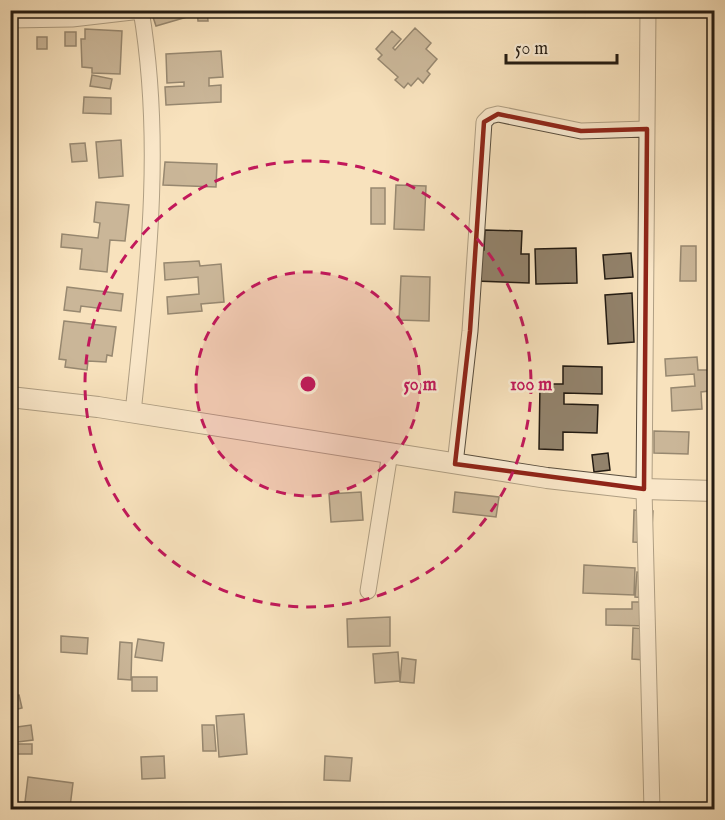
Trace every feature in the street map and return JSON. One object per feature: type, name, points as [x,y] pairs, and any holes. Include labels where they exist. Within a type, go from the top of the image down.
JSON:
[{"type":"street","points":[[648,10],[644,489],[652,810]]},
{"type":"street","points":[[10,20],[72,19],[141,11],[150,66],[154,149],[149,249],[133,413]]},
{"type":"street","points":[[455,464],[470,331],[484,122],[490,116],[498,114],[580,131],[647,129]]},
{"type":"street","points":[[10,397],[133,413],[455,464],[644,489],[714,491]]},
{"type":"street","points":[[368,591],[390,453]]},
{"type":"highlighted area","points":[[498,114],[581,131],[647,129],[644,489],[455,464],[470,331],[484,122]]},
{"type":"building","points":[[193,10],[194,15],[156,26],[151,11]]},
{"type":"building","points":[[197,10],[207,10],[208,21],[198,21]]},
{"type":"building","points":[[415,28],[431,43],[426,49],[437,59],[427,71],[430,74],[423,83],[418,78],[411,86],[408,83],[404,88],[395,80],[398,77],[378,59],[382,55],[376,49],[392,31],[401,39],[393,48],[395,50]]},
{"type":"building","points":[[85,29],[122,31],[120,74],[92,73],[92,68],[82,67],[81,39],[85,39]]},
{"type":"building","points":[[65,32],[76,32],[76,46],[65,46]]},
{"type":"building","points":[[37,37],[47,37],[47,49],[37,49]]},
{"type":"building","points":[[221,51],[223,77],[209,78],[209,86],[221,85],[221,102],[166,105],[165,87],[184,86],[184,82],[167,83],[166,54]]},
{"type":"building","points":[[92,75],[112,79],[110,89],[90,86]]},
{"type":"building","points":[[84,97],[111,98],[111,114],[83,113]]},
{"type":"building","points":[[121,140],[123,176],[99,178],[96,142]]},
{"type":"building","points":[[85,143],[87,161],[72,162],[70,144]]},
{"type":"building","points":[[165,162],[217,164],[216,187],[163,185]]},
{"type":"building","points":[[396,185],[426,186],[424,230],[394,229]]},
{"type":"building","points":[[371,188],[385,188],[385,224],[371,224]]},
{"type":"building","points":[[96,202],[129,205],[125,241],[110,240],[107,272],[80,269],[82,249],[61,247],[62,234],[98,238],[100,223],[94,222]]},
{"type":"building","points":[[485,230],[522,231],[521,254],[529,254],[529,283],[475,281],[476,250],[484,250]]},
{"type":"building","points":[[681,246],[696,246],[696,281],[680,281]]},
{"type":"building","points":[[576,248],[577,283],[536,284],[535,249]]},
{"type":"building","points":[[631,253],[633,277],[605,279],[603,255]]},
{"type":"building","points":[[199,261],[200,266],[221,264],[224,302],[201,304],[202,311],[168,314],[167,297],[199,294],[198,277],[165,280],[164,263]]},
{"type":"building","points":[[401,276],[430,277],[429,321],[399,320]]},
{"type":"building","points":[[67,287],[123,294],[121,311],[81,306],[80,312],[64,310]]},
{"type":"building","points":[[632,293],[634,342],[608,344],[605,295]]},
{"type":"building","points":[[64,321],[116,327],[112,356],[107,355],[106,362],[88,361],[87,370],[65,367],[66,360],[59,359]]},
{"type":"building","points":[[697,357],[698,370],[708,370],[709,391],[701,392],[702,409],[672,411],[671,388],[695,386],[694,374],[666,376],[665,359]]},
{"type":"building","points":[[563,366],[602,367],[602,394],[564,393],[564,404],[598,405],[597,433],[563,432],[563,450],[539,449],[540,384],[563,384]]},
{"type":"building","points":[[654,431],[689,432],[688,454],[654,453]]},
{"type":"building","points":[[608,453],[610,470],[594,472],[592,455]]},
{"type":"building","points":[[361,492],[363,520],[331,522],[329,494]]},
{"type":"building","points":[[455,492],[499,497],[496,517],[453,512]]},
{"type":"building","points":[[634,510],[653,511],[651,543],[633,542]]},
{"type":"building","points":[[584,565],[635,568],[634,595],[583,593]]},
{"type":"building","points":[[637,572],[651,574],[649,598],[635,597]]},
{"type":"building","points":[[632,602],[647,602],[647,626],[606,625],[606,609],[632,609]]},
{"type":"building","points":[[390,617],[390,646],[348,647],[347,619]]},
{"type":"building","points":[[633,628],[646,629],[644,660],[632,659]]},
{"type":"building","points":[[61,636],[88,638],[87,654],[61,652]]},
{"type":"building","points":[[138,639],[164,643],[162,661],[135,657]]},
{"type":"building","points":[[120,642],[132,643],[131,680],[118,679]]},
{"type":"building","points":[[398,652],[400,681],[375,683],[373,654]]},
{"type":"building","points":[[402,658],[416,660],[414,683],[400,682]]},
{"type":"building","points":[[132,677],[157,677],[157,691],[132,691]]},
{"type":"building","points":[[19,695],[22,708],[10,711],[10,696]]},
{"type":"building","points":[[244,714],[247,754],[219,757],[216,716]]},
{"type":"building","points":[[31,725],[33,740],[10,743],[10,728]]},
{"type":"building","points":[[202,725],[214,725],[216,751],[203,751]]},
{"type":"building","points":[[10,744],[32,744],[32,754],[10,754]]},
{"type":"building","points":[[164,756],[165,778],[142,779],[141,757]]},
{"type":"building","points":[[325,756],[352,758],[350,781],[324,780]]},
{"type":"building","points":[[28,777],[73,783],[70,807],[25,802]]},
{"type":"building","points":[[20,806],[55,806],[55,810],[20,810]]}]
